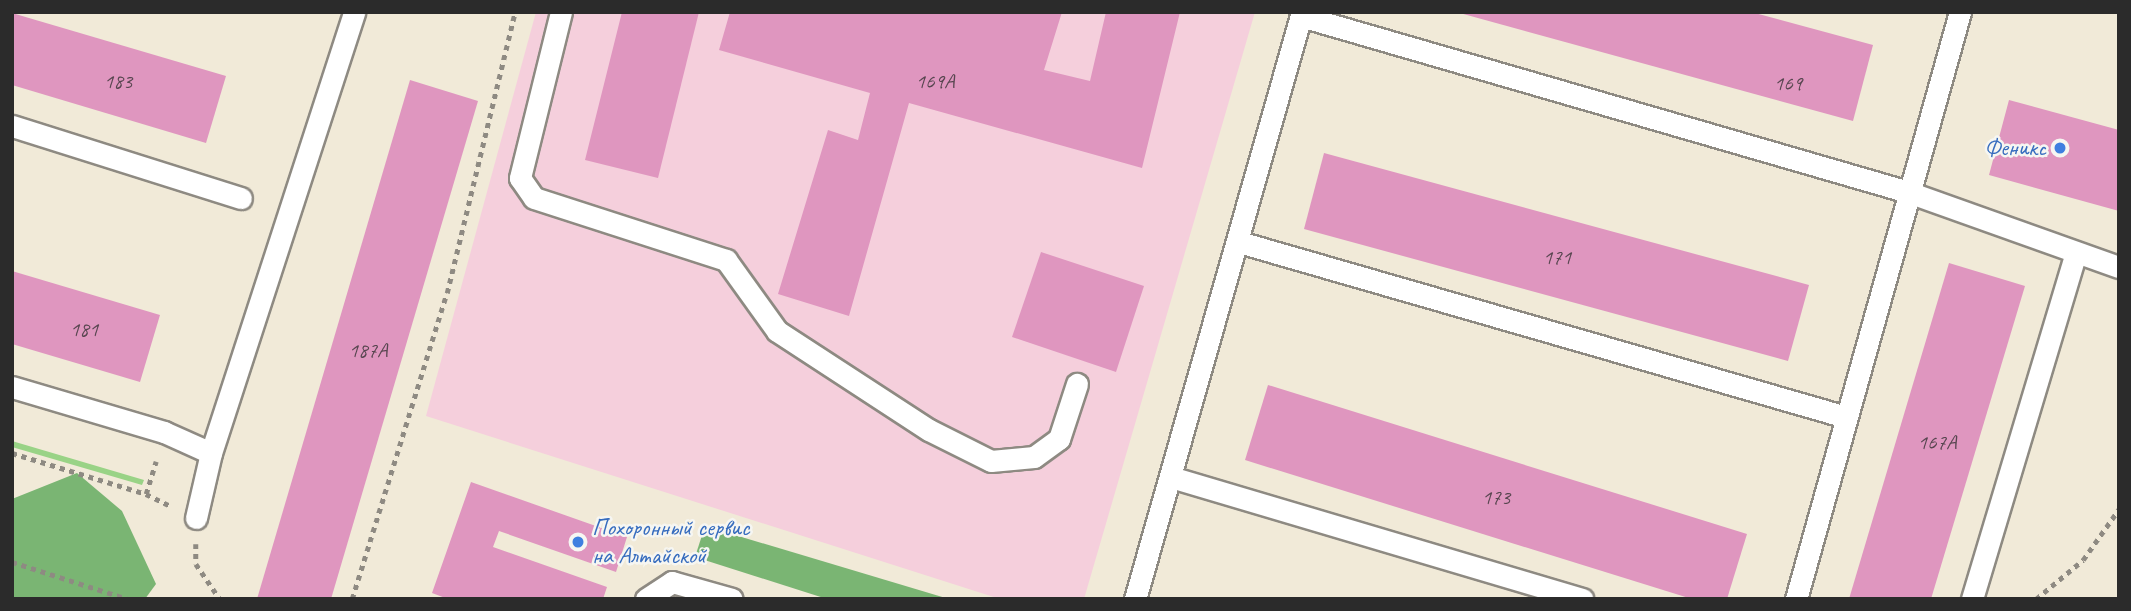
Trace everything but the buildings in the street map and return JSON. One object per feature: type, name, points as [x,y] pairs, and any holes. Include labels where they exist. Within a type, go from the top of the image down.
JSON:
[{"type":"lane","points":[[196,518],[211,453],[354,12]]},
{"type":"lane","points":[[561,12],[520,178],[534,198],[726,260],[777,331],[929,430],[991,461],[1034,457],[1059,439],[1077,384]]},
{"type":"lane","points":[[1796,599],[1905,191],[1960,12]]},
{"type":"lane","points":[[1135,599],[1174,478],[1302,14],[1905,191],[2075,256],[2119,267]]},
{"type":"lane","points":[[12,126],[241,198]]},
{"type":"lane","points":[[1239,242],[1846,417]]},
{"type":"lane","points":[[1972,599],[2075,256]]},
{"type":"lane","points":[[12,387],[164,432],[211,453]]},
{"type":"lane","points":[[1174,478],[1581,599]]},
{"type":"lane","points":[[646,599],[672,582],[732,599]]},
{"type":"path","points":[[352,599],[447,293],[515,12]]},
{"type":"path","points":[[12,453],[146,494],[164,432]]},
{"type":"path","points":[[2036,599],[2083,560],[2119,509]]},
{"type":"path","points":[[196,518],[196,564],[220,599]]},
{"type":"path","points":[[12,562],[128,599]]},
{"type":"shaded area","points":[[536,12],[1255,12],[1084,599],[1000,599],[426,416]]},
{"type":"green space","points":[[12,441],[144,480],[142,485],[12,447]]},
{"type":"green space","points":[[77,473],[122,511],[156,584],[145,599],[12,599],[12,499]]},
{"type":"green space","points":[[705,526],[949,599],[827,599],[695,557]]},
{"type":"place","name":"Феникс","points":[[2060,148]]},
{"type":"place","name":"Похоронный сервис на Алтайской","points":[[578,542]]}]
